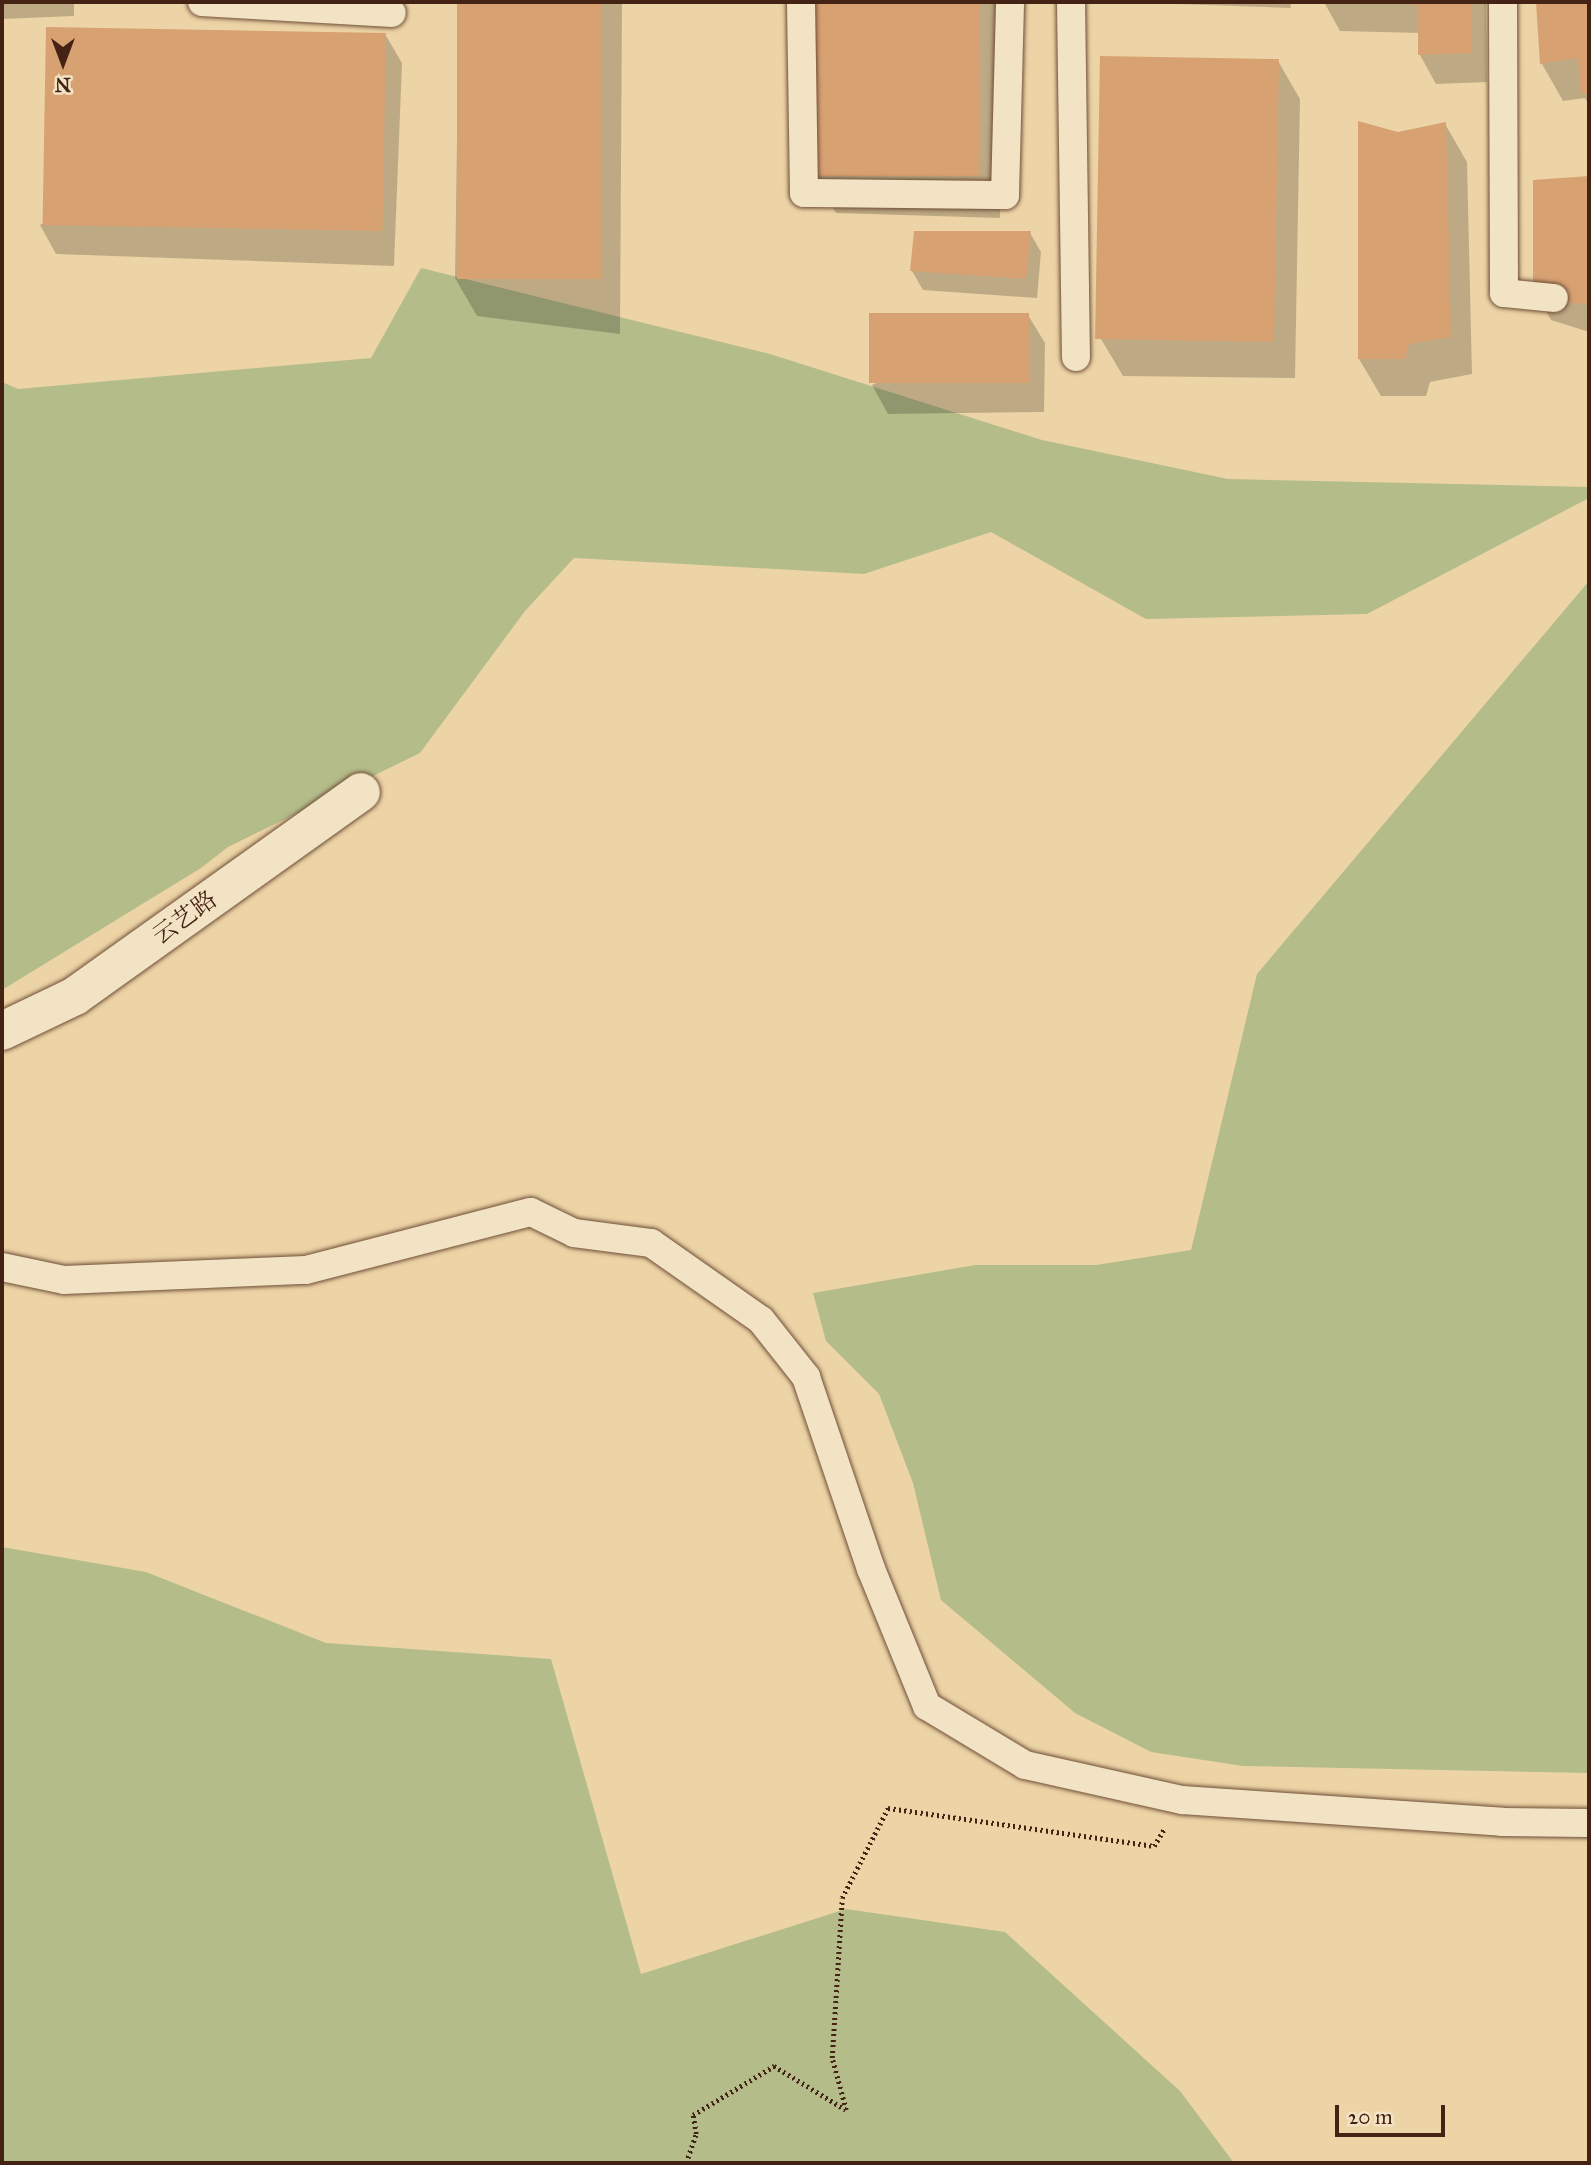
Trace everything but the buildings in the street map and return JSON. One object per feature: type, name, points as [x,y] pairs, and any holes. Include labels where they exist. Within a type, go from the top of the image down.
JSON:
[{"type":"street","points":[[202,2],[393,13]]},
{"type":"street","points":[[801,2],[803,192],[1005,195],[1010,2]]},
{"type":"street","points":[[1071,2],[1076,357]]},
{"type":"street","points":[[1503,2],[1504,293],[1554,298]]},
{"type":"street","name":"云艺路","points":[[2,1031],[75,996],[361,792]]},
{"type":"street","points":[[2,1267],[64,1280],[306,1270],[531,1213],[574,1233],[651,1244],[761,1320],[806,1377],[871,1569],[927,1706],[1025,1765],[1182,1800],[1503,1822],[1589,1823]]},
{"type":"path","points":[[687,2163],[696,2134],[693,2115],[774,2066],[846,2110],[832,2058],[842,1898],[887,1808],[1154,1846],[1182,1800]]},
{"type":"green space","points":[[421,268],[770,354],[1042,440],[1228,479],[1589,487],[1589,498],[1367,614],[1146,619],[991,532],[864,574],[574,558],[525,611],[420,753],[228,847],[201,868],[2,990],[2,382],[18,389],[371,358]]},
{"type":"green space","points":[[1589,581],[1589,1773],[1243,1766],[1151,1752],[1075,1713],[941,1600],[913,1483],[879,1394],[826,1341],[813,1293],[975,1265],[1096,1265],[1191,1250],[1257,974]]},
{"type":"green space","points":[[2,1547],[146,1572],[326,1643],[551,1659],[641,1974],[846,1909],[1005,1932],[1180,2091],[1234,2163],[2,2163]]}]
